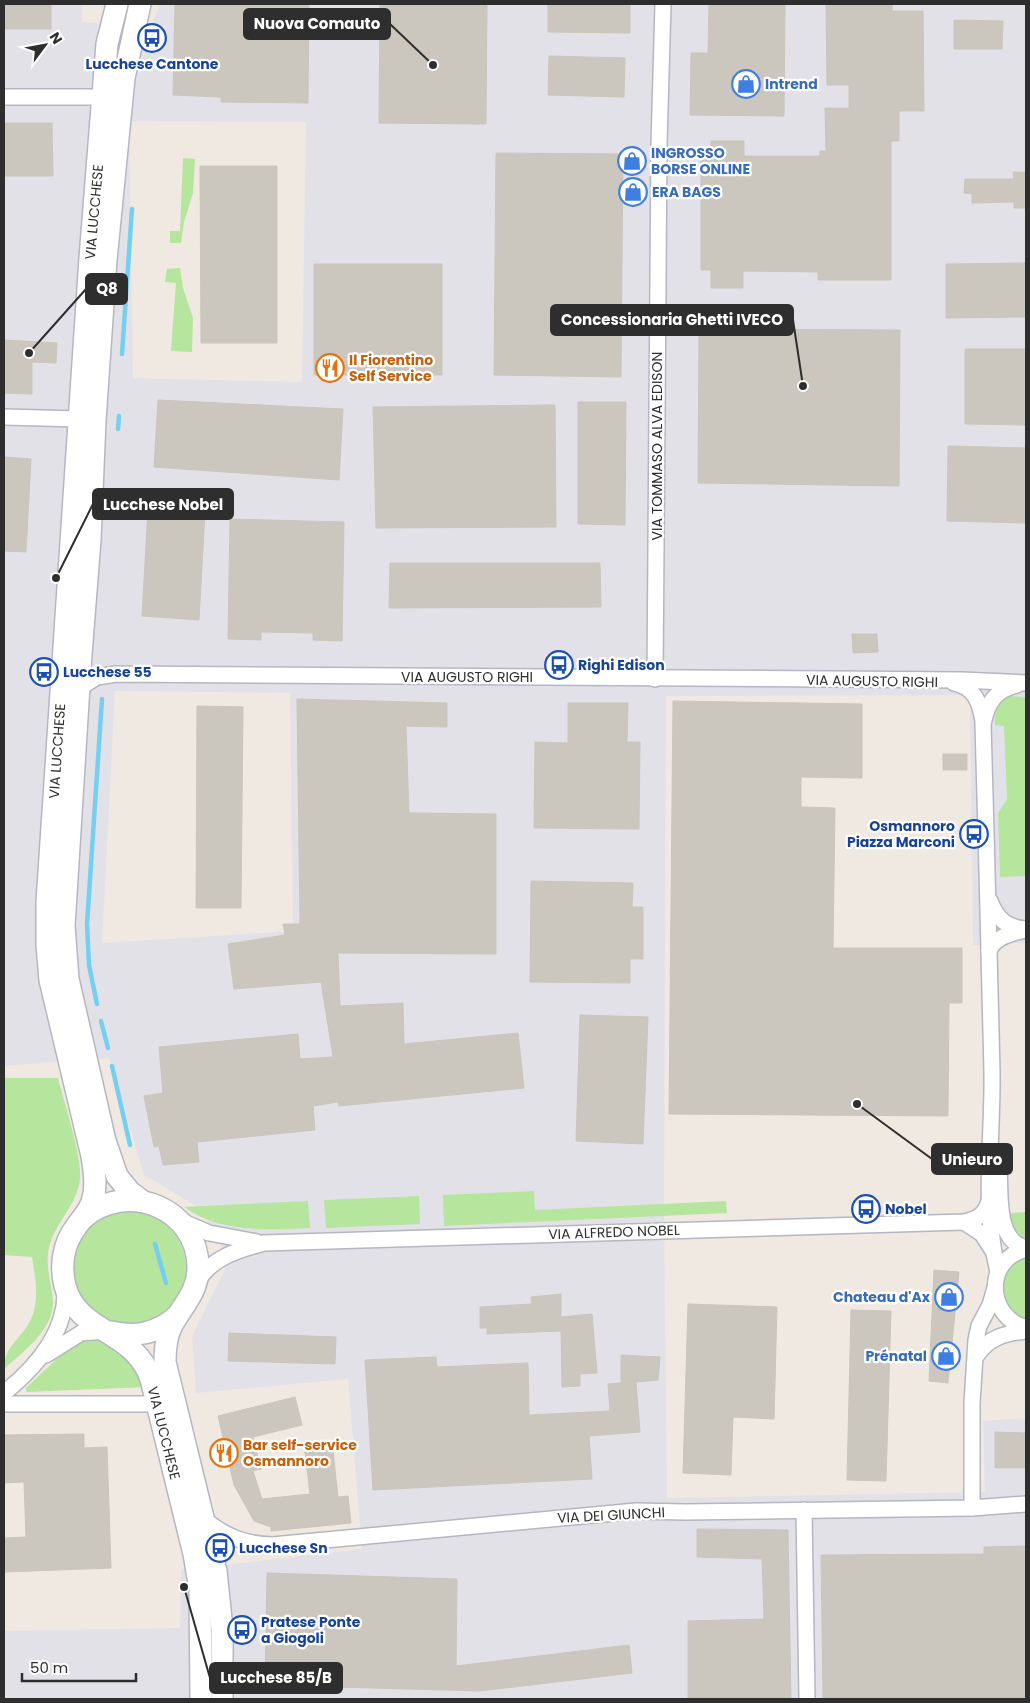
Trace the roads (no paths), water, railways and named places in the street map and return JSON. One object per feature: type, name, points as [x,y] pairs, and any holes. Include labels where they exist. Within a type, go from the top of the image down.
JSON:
[{"type":"main road","name":"VIA LUCCHESE","points":[[117,4],[107,44],[90,258],[47,928],[50,980],[93,1166],[94,1198],[71,1234],[64,1252],[62,1268],[65,1285],[72,1301],[81,1314],[129,1345],[144,1364],[203,1553]]},
{"type":"main road","name":"VIA LUCCHESE","points":[[140,4],[124,78],[106,260],[95,420],[90,540],[78,689],[64,917],[68,978],[109,1155],[121,1182],[142,1201]]},
{"type":"main road","name":"VIA LUCCHESE","points":[[80,1221],[92,1211],[107,1204],[124,1200],[142,1201],[160,1207],[177,1218],[187,1231],[195,1248],[198,1266],[195,1287],[169,1331],[165,1362],[204,1519],[203,1553]]},
{"type":"main road","name":"VIA LUCCHESE","points":[[106,1330],[126,1335],[146,1333],[164,1326],[180,1313]]},
{"type":"main road","points":[[201,1699],[203,1553]]},
{"type":"main road","points":[[203,1553],[219,1592],[222,1630],[222,1699]]},
{"type":"street","name":"VIA TOMMASO ALVA EDISON","points":[[655,679],[659,154],[663,4]]},
{"type":"street","points":[[4,98],[104,98]]},
{"type":"street","points":[[4,418],[80,419]]},
{"type":"street","name":"VIA AUGUSTO RIGHI","points":[[81,654],[93,668],[109,674]]},
{"type":"street","name":"VIA AUGUSTO RIGHI","points":[[78,689],[90,680],[109,674],[971,680],[1026,683]]},
{"type":"street","name":"VIA AUGUSTO RIGHI","points":[[945,681],[966,687],[975,695],[980,707],[983,724]]},
{"type":"street","points":[[972,1508],[972,1403],[977,1355],[977,1333],[992,1300],[998,1272],[993,1252],[990,1197],[992,1074],[983,724],[988,705],[995,695],[1007,688],[1026,683]]},
{"type":"street","points":[[988,895],[993,910],[1001,921],[1017,928],[1026,929]]},
{"type":"street","points":[[989,951],[991,946],[999,939],[1026,929]]},
{"type":"street","points":[[992,1074],[1002,1217],[1009,1235],[1026,1249]]},
{"type":"street","name":"VIA ALFREDO NOBEL","points":[[177,1218],[209,1233],[264,1243],[964,1222],[975,1219],[985,1212],[990,1197]]},
{"type":"street","points":[[964,1222],[982,1234],[993,1252]]},
{"type":"street","name":"VIA ALFREDO NOBEL","points":[[195,1287],[203,1273],[215,1263],[241,1249],[264,1243]]},
{"type":"street","points":[[998,1272],[1012,1256],[1026,1249]]},
{"type":"street","points":[[4,1394],[49,1345],[60,1322],[65,1302],[65,1285]]},
{"type":"street","points":[[995,1288],[997,1302],[1003,1314],[1013,1323],[1026,1330]]},
{"type":"street","points":[[32,1365],[75,1335],[86,1331],[106,1330]]},
{"type":"street","points":[[977,1355],[982,1348],[997,1337],[1026,1330]]},
{"type":"street","points":[[4,1404],[157,1404]]},
{"type":"street","name":"VIA DEI GIUNCHI","points":[[204,1519],[231,1538],[246,1543],[272,1545],[636,1511],[972,1508],[1026,1504]]},
{"type":"street","points":[[804,1510],[807,1699]]},
{"type":"waterway","points":[[122,354],[132,209]]},
{"type":"waterway","points":[[118,429],[119,416]]},
{"type":"waterway","points":[[97,1004],[89,965],[87,924],[102,699]]},
{"type":"waterway","points":[[101,1021],[108,1048]]},
{"type":"waterway","points":[[112,1066],[130,1145]]},
{"type":"waterway","points":[[155,1244],[166,1283]]},
{"type":"place","name":"Lucchese Cantone","points":[[152,38]]},
{"type":"place","name":"Nuova Comauto","points":[[433,65]]},
{"type":"place","name":"Intrend","points":[[746,84]]},
{"type":"place","name":"INGROSSO BORSE ONLINE","points":[[632,161]]},
{"type":"place","name":"ERA BAGS","points":[[633,192]]},
{"type":"place","name":"Q8","points":[[29,353]]},
{"type":"place","name":"Il Fiorentino Self Service","points":[[330,368]]},
{"type":"place","name":"Concessionaria Ghetti IVECO","points":[[803,386]]},
{"type":"place","name":"Lucchese Nobel","points":[[56,578]]},
{"type":"place","name":"Righi Edison","points":[[559,665]]},
{"type":"place","name":"Lucchese 55","points":[[44,672]]},
{"type":"place","name":"Osmannoro Piazza Marconi","points":[[974,834]]},
{"type":"place","name":"Unieuro","points":[[857,1104]]},
{"type":"place","name":"Nobel","points":[[866,1209]]},
{"type":"place","name":"Chateau d'Ax","points":[[949,1297]]},
{"type":"place","name":"Prénatal","points":[[946,1356]]},
{"type":"place","name":"Bar self-service Osmannoro","points":[[224,1453]]},
{"type":"place","name":"Lucchese Sn","points":[[220,1548]]},
{"type":"place","name":"Lucchese 85/B","points":[[184,1587]]},
{"type":"place","name":"Pratese Ponte a Giogoli","points":[[242,1630]]}]
